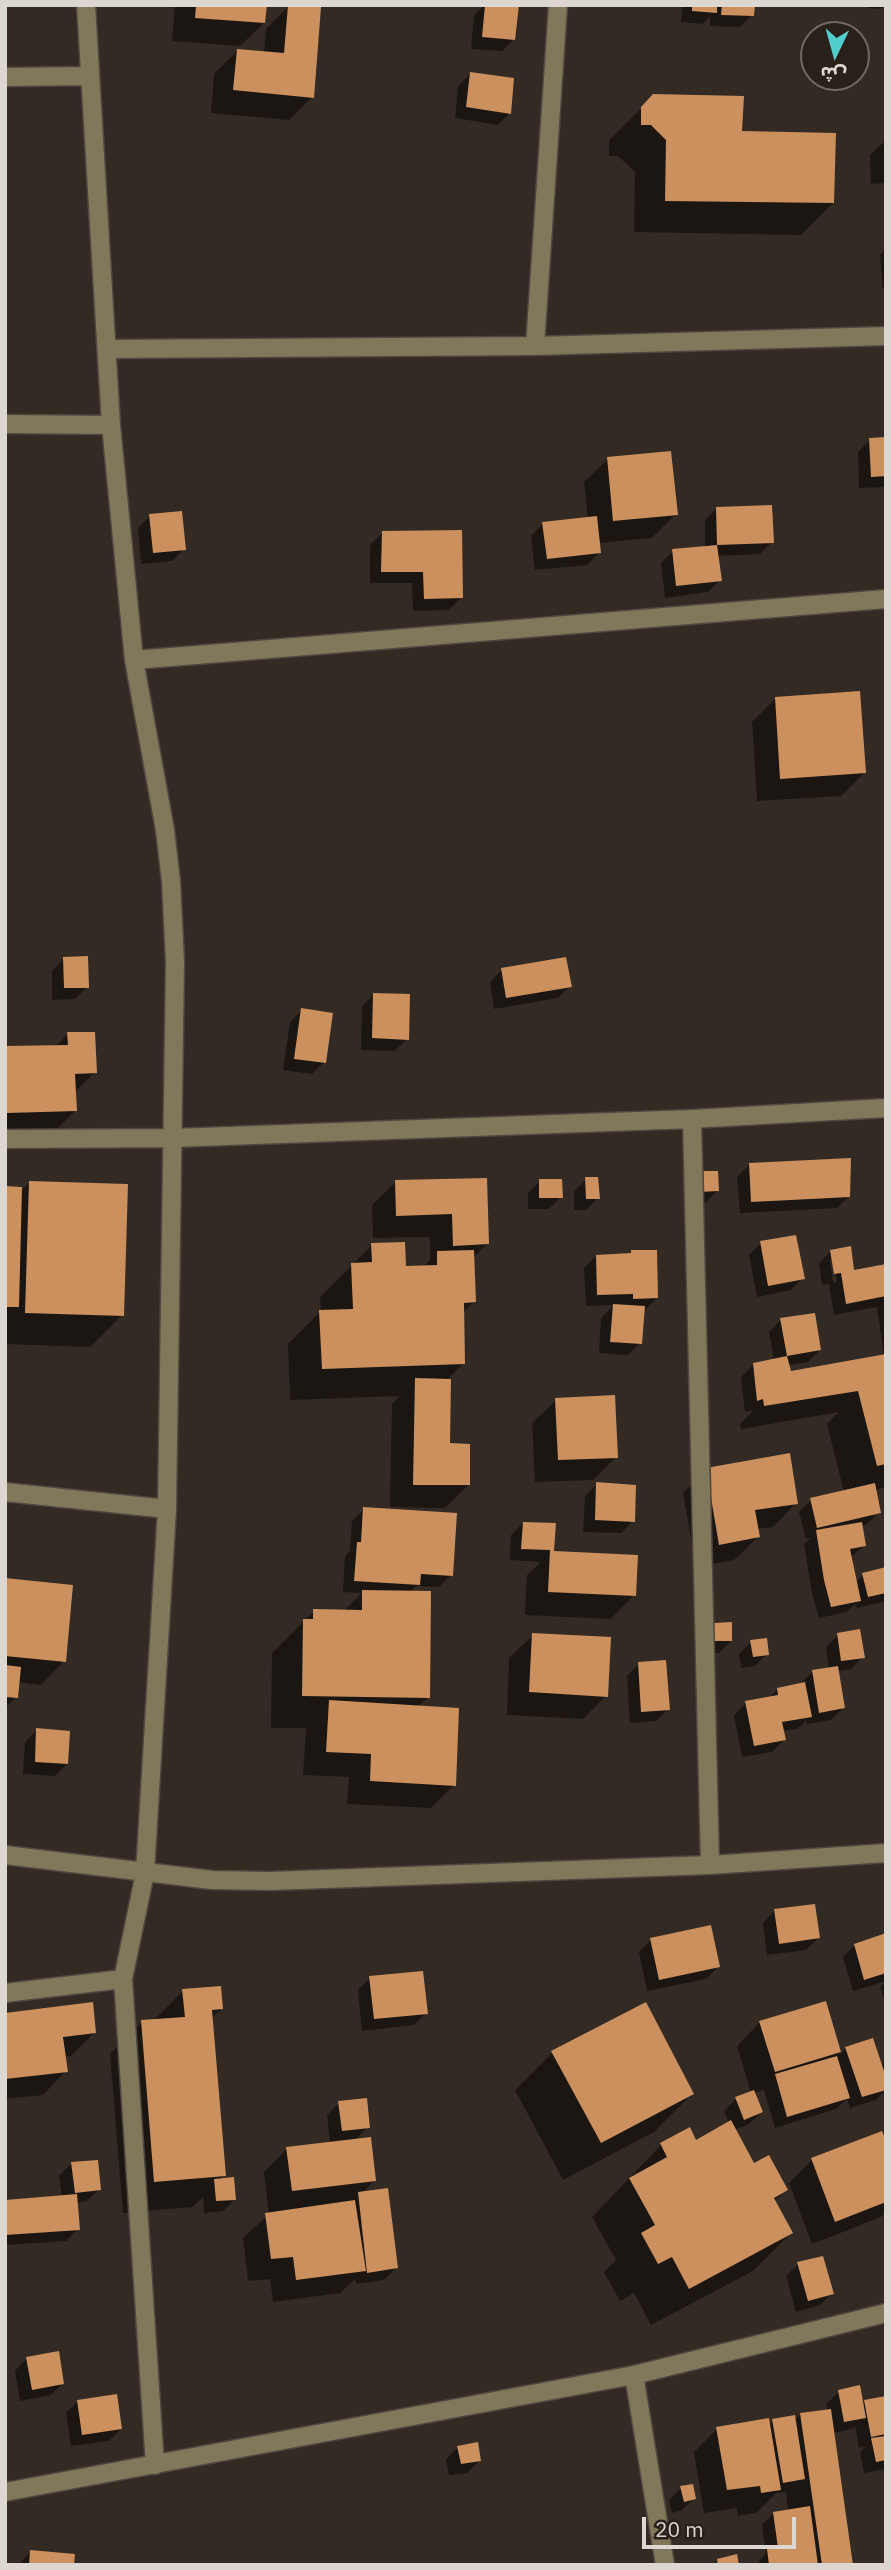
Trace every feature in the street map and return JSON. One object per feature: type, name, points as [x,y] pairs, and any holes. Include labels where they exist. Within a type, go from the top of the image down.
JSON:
[{"type":"street","points":[[86,5],[111,425],[134,660],[165,830],[171,881],[175,961],[167,1509],[145,1873],[123,1979],[155,2465]]},
{"type":"street","points":[[535,346],[558,5]]},
{"type":"street","points":[[5,77],[89,76]]},
{"type":"street","points":[[107,349],[535,346],[886,336]]},
{"type":"street","points":[[5,425],[111,425]]},
{"type":"street","points":[[134,660],[886,599]]},
{"type":"street","points":[[5,1139],[173,1138],[692,1119],[886,1108]]},
{"type":"street","points":[[692,1119],[710,1865]]},
{"type":"street","points":[[5,1492],[167,1509]]},
{"type":"street","points":[[5,1855],[212,1880],[270,1881],[710,1865],[886,1853]]},
{"type":"street","points":[[5,1993],[123,1979]]},
{"type":"street","points":[[5,2492],[634,2375],[886,2312]]},
{"type":"street","points":[[634,2375],[665,2565]]},
{"type":"building","points":[[196,5],[267,5],[265,23],[195,18]]},
{"type":"building","points":[[288,5],[321,7],[314,98],[233,90],[237,49],[284,53]]},
{"type":"building","points":[[485,5],[519,5],[515,40],[482,37]]},
{"type":"building","points":[[692,5],[717,5],[717,13],[692,11]]},
{"type":"building","points":[[722,5],[755,5],[754,16],[721,15]]},
{"type":"building","points":[[470,72],[514,78],[511,114],[466,107]]},
{"type":"building","points":[[653,94],[744,96],[742,131],[836,133],[834,203],[665,201],[666,140],[651,125],[641,125],[641,107]]},
{"type":"building","points":[[886,437],[886,476],[871,477],[869,438]]},
{"type":"building","points":[[671,451],[678,515],[613,521],[607,457]]},
{"type":"building","points":[[772,505],[774,543],[717,545],[716,507]]},
{"type":"building","points":[[182,511],[186,550],[153,553],[149,514]]},
{"type":"building","points":[[597,516],[601,553],[547,559],[542,522]]},
{"type":"building","points":[[462,530],[463,598],[424,599],[423,572],[381,572],[382,531]]},
{"type":"building","points":[[717,545],[722,581],[676,586],[672,549]]},
{"type":"building","points":[[860,691],[866,773],[780,779],[775,697]]},
{"type":"building","points":[[88,956],[89,988],[64,988],[63,957]]},
{"type":"building","points":[[566,957],[572,987],[506,998],[501,968]]},
{"type":"building","points":[[373,993],[410,994],[409,1040],[372,1038]]},
{"type":"building","points":[[301,1008],[333,1013],[326,1063],[294,1059]]},
{"type":"building","points":[[67,1032],[95,1032],[97,1073],[75,1074],[77,1111],[7,1113],[5,1046],[68,1045]]},
{"type":"building","points":[[851,1158],[850,1197],[751,1202],[749,1163]]},
{"type":"building","points":[[698,1171],[718,1171],[719,1191],[698,1192]]},
{"type":"building","points":[[585,1177],[598,1177],[600,1199],[586,1199]]},
{"type":"building","points":[[487,1178],[489,1244],[453,1246],[452,1214],[396,1216],[395,1180]]},
{"type":"building","points":[[539,1179],[562,1179],[563,1198],[539,1198]]},
{"type":"building","points":[[29,1181],[128,1184],[124,1316],[25,1313]]},
{"type":"building","points":[[5,1186],[22,1187],[19,1307],[5,1307]]},
{"type":"building","points":[[796,1235],[805,1279],[768,1286],[760,1241]]},
{"type":"building","points":[[405,1242],[406,1266],[437,1265],[437,1251],[474,1250],[476,1302],[464,1303],[465,1364],[322,1369],[319,1310],[353,1309],[351,1263],[372,1262],[371,1243]]},
{"type":"building","points":[[851,1246],[854,1270],[886,1264],[886,1296],[846,1304],[841,1273],[834,1274],[830,1250]]},
{"type":"building","points":[[631,1250],[657,1250],[658,1298],[633,1299],[633,1294],[597,1295],[596,1255],[631,1253]]},
{"type":"building","points":[[613,1304],[645,1306],[642,1344],[610,1342]]},
{"type":"building","points":[[815,1313],[821,1350],[787,1356],[780,1318]]},
{"type":"building","points":[[886,1354],[886,1464],[877,1466],[858,1391],[764,1406],[763,1399],[757,1401],[753,1363],[787,1356],[791,1371]]},
{"type":"building","points":[[415,1378],[451,1379],[450,1443],[470,1444],[470,1485],[413,1485]]},
{"type":"building","points":[[615,1395],[618,1458],[558,1460],[555,1398]]},
{"type":"building","points":[[790,1453],[798,1504],[755,1510],[760,1537],[719,1545],[706,1468]]},
{"type":"building","points":[[596,1482],[636,1485],[635,1522],[595,1520]]},
{"type":"building","points":[[875,1483],[881,1513],[817,1528],[810,1498]]},
{"type":"building","points":[[363,1507],[457,1513],[453,1576],[421,1574],[420,1585],[354,1581],[357,1542],[361,1542]]},
{"type":"building","points":[[523,1522],[556,1523],[554,1551],[638,1555],[636,1596],[548,1592],[550,1550],[521,1549]]},
{"type":"building","points":[[862,1522],[866,1546],[850,1549],[861,1601],[831,1607],[816,1530]]},
{"type":"building","points":[[886,1567],[886,1593],[868,1597],[862,1573]]},
{"type":"building","points":[[5,1578],[73,1585],[66,1662],[5,1656]]},
{"type":"building","points":[[362,1590],[431,1591],[430,1698],[302,1696],[303,1619],[313,1619],[313,1609],[362,1610]]},
{"type":"building","points":[[732,1622],[732,1641],[714,1641],[714,1623]]},
{"type":"building","points":[[860,1629],[865,1658],[841,1661],[837,1633]]},
{"type":"building","points":[[532,1633],[611,1637],[608,1697],[529,1692]]},
{"type":"building","points":[[767,1638],[769,1655],[753,1657],[750,1640]]},
{"type":"building","points":[[666,1660],[670,1710],[641,1712],[638,1662]]},
{"type":"building","points":[[5,1665],[21,1667],[18,1698],[5,1697]]},
{"type":"building","points":[[838,1666],[845,1708],[819,1713],[812,1670]]},
{"type":"building","points":[[805,1682],[812,1717],[782,1722],[786,1740],[754,1746],[745,1701],[778,1695],[777,1688]]},
{"type":"building","points":[[329,1700],[459,1708],[456,1786],[370,1781],[371,1754],[326,1752]]},
{"type":"building","points":[[36,1728],[70,1731],[68,1764],[35,1762]]},
{"type":"building","points":[[815,1904],[820,1938],[779,1944],[774,1909]]},
{"type":"building","points":[[711,1925],[720,1967],[659,1980],[650,1938]]},
{"type":"building","points":[[886,1933],[886,1973],[864,1980],[854,1944]]},
{"type":"building","points":[[423,1971],[428,2014],[374,2019],[369,1976]]},
{"type":"building","points":[[221,1986],[223,2009],[212,2010],[226,2176],[154,2182],[141,2020],[185,2017],[182,1989]]},
{"type":"building","points":[[826,2001],[841,2052],[775,2072],[759,2021]]},
{"type":"building","points":[[93,2002],[96,2033],[63,2037],[68,2072],[5,2079],[5,2013]]},
{"type":"building","points":[[646,2002],[694,2094],[601,2143],[551,2051]]},
{"type":"building","points":[[873,2038],[886,2077],[886,2090],[862,2097],[845,2047]]},
{"type":"building","points":[[837,2056],[850,2098],[787,2117],[775,2074]]},
{"type":"building","points":[[754,2090],[763,2112],[744,2120],[735,2097]]},
{"type":"building","points":[[367,2098],[370,2128],[342,2131],[338,2101]]},
{"type":"building","points":[[731,2120],[754,2163],[769,2155],[788,2190],[774,2198],[793,2233],[689,2289],[672,2257],[658,2264],[641,2233],[655,2225],[629,2178],[667,2157],[660,2143],[690,2127],[696,2140]]},
{"type":"building","points":[[882,2131],[886,2141],[886,2202],[835,2222],[811,2158]]},
{"type":"building","points":[[371,2137],[376,2181],[292,2191],[286,2147]]},
{"type":"building","points":[[98,2160],[101,2190],[75,2193],[71,2162]]},
{"type":"building","points":[[234,2177],[236,2200],[216,2201],[214,2179]]},
{"type":"building","points":[[388,2188],[398,2268],[367,2273],[358,2192]]},
{"type":"building","points":[[77,2194],[80,2230],[5,2235],[5,2200]]},
{"type":"building","points":[[355,2200],[366,2271],[296,2280],[293,2257],[271,2259],[265,2213]]},
{"type":"building","points":[[823,2256],[834,2294],[808,2301],[797,2262]]},
{"type":"building","points":[[59,2351],[64,2384],[32,2390],[26,2357]]},
{"type":"building","points":[[860,2385],[866,2418],[844,2422],[838,2390]]},
{"type":"building","points":[[117,2394],[122,2429],[82,2435],[77,2400]]},
{"type":"building","points":[[886,2396],[886,2434],[871,2437],[864,2400]]},
{"type":"building","points":[[831,2409],[853,2565],[822,2565],[800,2413]]},
{"type":"building","points":[[795,2415],[805,2479],[783,2483],[772,2419]]},
{"type":"building","points":[[769,2418],[781,2490],[761,2493],[760,2486],[727,2490],[716,2427]]},
{"type":"building","points":[[886,2436],[886,2460],[876,2462],[871,2438]]},
{"type":"building","points":[[478,2442],[481,2461],[461,2464],[457,2446]]},
{"type":"building","points":[[693,2484],[696,2499],[684,2502],[680,2486]]},
{"type":"building","points":[[810,2506],[818,2565],[769,2565],[767,2549],[778,2548],[773,2512]]},
{"type":"building","points":[[30,2550],[75,2554],[74,2565],[29,2565]]},
{"type":"building","points":[[737,2554],[739,2565],[718,2565],[717,2559]]}]
